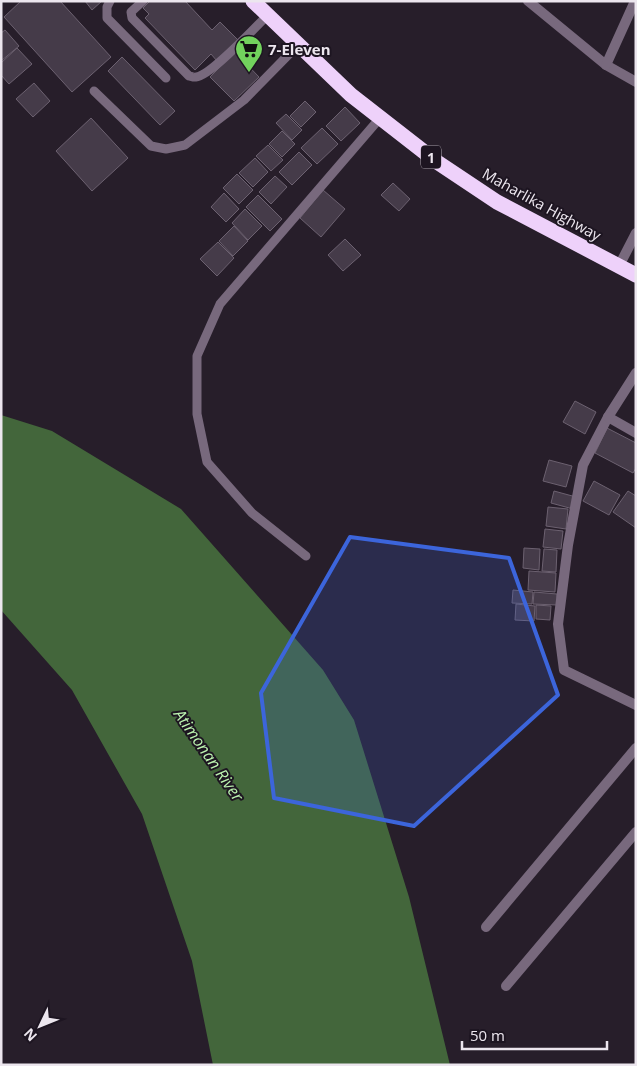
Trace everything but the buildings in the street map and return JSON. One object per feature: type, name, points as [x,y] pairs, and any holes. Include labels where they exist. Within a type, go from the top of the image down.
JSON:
[{"type":"highway","name":"Maharlika Highway","points":[[253,1],[351,95],[437,162],[497,202],[636,275]]},
{"type":"street","points":[[528,1],[606,65],[636,82]]},
{"type":"street","points":[[606,65],[635,1]]},
{"type":"street","points":[[619,266],[636,233]]},
{"type":"street","points":[[636,373],[608,417],[583,465],[568,545],[558,624],[564,670],[636,705]]},
{"type":"street","points":[[608,417],[636,433]]},
{"type":"street","points":[[486,927],[636,748]]},
{"type":"street","points":[[506,986],[636,832]]},
{"type":"lane","points":[[110,1],[107,6],[107,18],[166,78]]},
{"type":"lane","points":[[142,1],[131,12],[132,18],[189,76],[196,78],[202,76],[219,63],[268,15]]},
{"type":"lane","points":[[94,91],[151,146],[166,149],[185,145],[244,100],[298,45]]},
{"type":"lane","points":[[306,556],[252,513],[207,462],[197,414],[197,356],[220,304],[380,118]]},
{"type":"highlighted area","points":[[350,537],[509,558],[558,695],[414,826],[274,798],[261,693]]},
{"type":"water","name":"Atimonan River","points":[[1,415],[52,431],[181,509],[323,670],[354,720],[409,897],[450,1065],[213,1065],[192,961],[142,814],[72,690],[1,610]]},
{"type":"place","name":"7-Eleven","points":[[249,73]]}]
